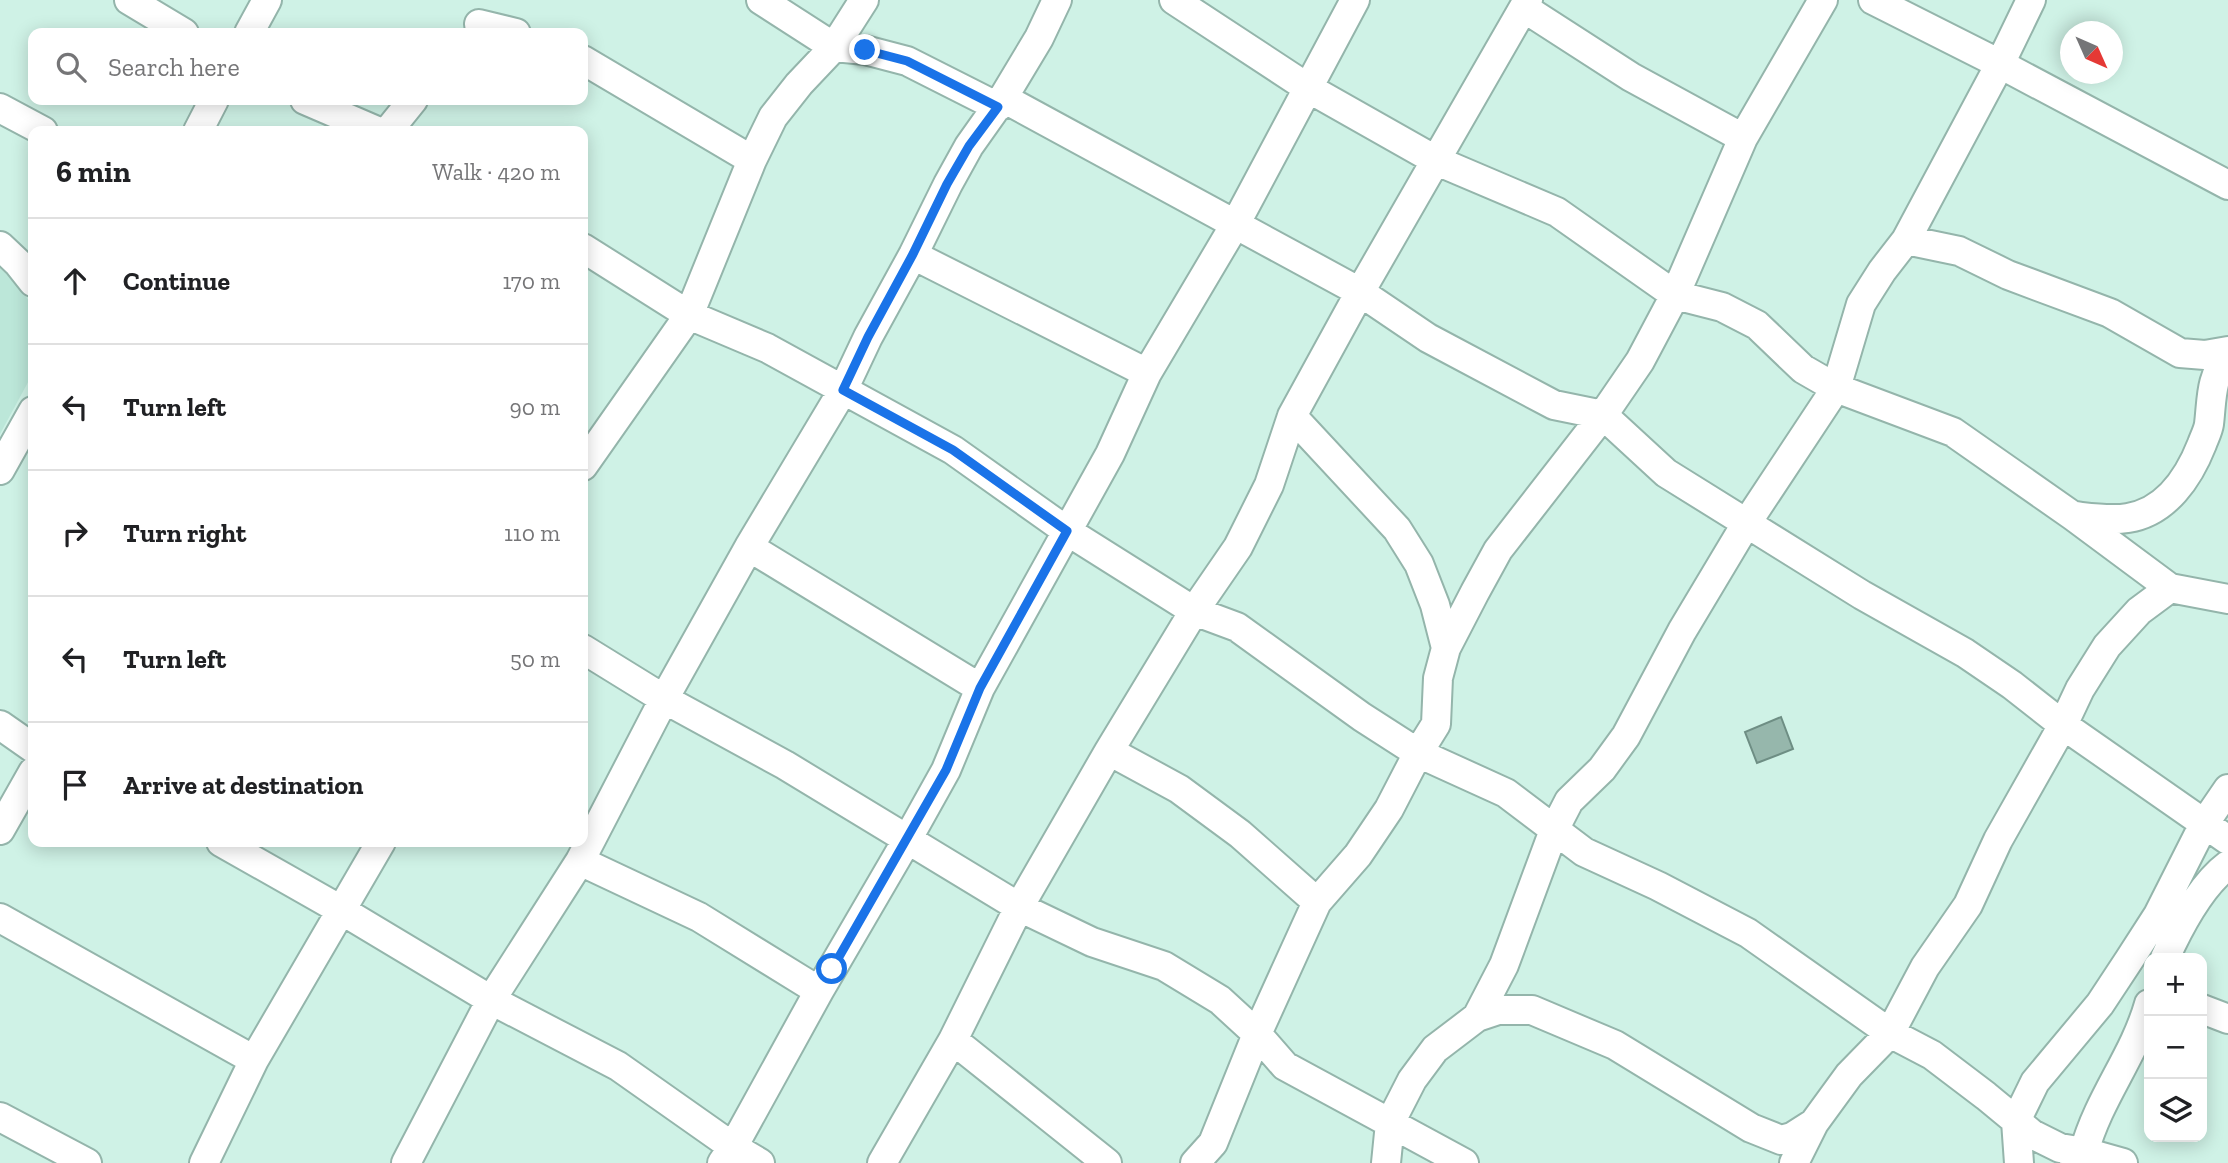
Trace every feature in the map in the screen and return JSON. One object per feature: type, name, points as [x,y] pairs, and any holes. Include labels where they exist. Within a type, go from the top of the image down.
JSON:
[{"type":"street","points":[[129,0],[176,28]]},
{"type":"street","points":[[252,28],[267,0]]},
{"type":"street","points":[[761,0],[834,47],[865,50],[907,61],[1000,102],[1236,223],[1360,292],[1428,338],[1554,405],[1603,415],[1666,473],[1862,595],[1965,653],[2228,840]]},
{"type":"street","points":[[588,456],[689,314],[752,160],[773,117],[834,47],[864,0]]},
{"type":"street","points":[[588,846],[664,699],[749,547],[843,390],[963,155],[1000,102],[1039,38],[1057,0]]},
{"type":"street","points":[[1174,0],[1308,88],[1437,161],[1556,212],[1675,295],[1722,307],[1757,325],[1803,369],[1836,388],[1953,432],[2170,588],[2228,598]]},
{"type":"street","points":[[728,1155],[946,770],[980,688],[1110,454],[1147,373],[1236,223],[1354,0]]},
{"type":"street","points":[[1195,1163],[1213,1143],[1257,1034],[1317,902],[1358,855],[1390,809],[1436,724],[1438,678],[1446,648],[1498,550],[1603,415],[1640,361],[1675,295],[1743,138],[1823,0]]},
{"type":"street","points":[[1873,0],[2228,185]]},
{"type":"street","points":[[1477,1017],[1504,965],[1554,830],[1569,801],[1602,769],[1626,736],[1682,631],[1746,524],[1836,388],[1861,304],[1906,240],[2031,0]]},
{"type":"street","points":[[882,1163],[953,1040],[1019,907],[1109,751],[1194,611],[1238,547],[1269,485],[1292,416],[1360,292],[1526,4],[1631,77],[1743,138]]},
{"type":"street","points":[[479,19],[503,28]]},
{"type":"street","points":[[588,63],[752,160]]},
{"type":"street","points":[[201,126],[211,105]]},
{"type":"street","points":[[317,105],[365,126]]},
{"type":"street","points":[[392,126],[410,105]]},
{"type":"street","points":[[0,108],[34,126]]},
{"type":"street","points":[[1906,240],[1959,251],[2008,275],[2110,313],[2180,353],[2205,355],[2228,351]]},
{"type":"street","points":[[0,246],[28,277]]},
{"type":"street","points":[[588,251],[689,314],[766,348],[953,450],[1067,531],[1194,611],[1237,627],[1418,753],[1506,793],[1584,852],[1748,933],[1890,1033],[1932,1055],[2032,1134],[2079,1158],[2123,1163]]},
{"type":"street","points":[[913,254],[1147,373]]},
{"type":"street","points":[[2073,516],[2131,518],[2161,505],[2179,487],[2194,464],[2208,427],[2210,398],[2219,367],[2228,358]]},
{"type":"street","points":[[1292,416],[1397,529],[1419,564],[1435,605],[1446,648]]},
{"type":"street","points":[[0,470],[28,420]]},
{"type":"street","points":[[749,547],[980,688]]},
{"type":"street","points":[[1794,1163],[1814,1123],[1849,1075],[1890,1033],[1925,967],[1968,905],[1998,840],[2063,725],[2080,689],[2107,646],[2139,611],[2170,588]]},
{"type":"street","points":[[588,652],[664,699],[785,765],[1019,907],[1093,942],[1164,966],[1220,1000],[1257,1034],[1284,1066],[1464,1163]]},
{"type":"street","points":[[0,725],[28,745]]},
{"type":"street","points":[[1109,751],[1179,789],[1240,834],[1317,902]]},
{"type":"street","points":[[0,830],[28,781]]},
{"type":"street","points":[[2019,1163],[2016,1121],[2035,1082],[2099,1004],[2158,915],[2204,824],[2228,789]]},
{"type":"street","points":[[230,847],[491,1000],[618,1066],[728,1155],[760,1163]]},
{"type":"street","points":[[204,1163],[254,1060],[377,847]]},
{"type":"street","points":[[413,1161],[491,1000],[587,847]]},
{"type":"street","points":[[580,861],[699,917],[819,991]]},
{"type":"street","points":[[2167,953],[2180,924],[2219,872],[2228,866]]},
{"type":"street","points":[[0,918],[254,1060]]},
{"type":"street","points":[[1386,1163],[1390,1123],[1412,1080],[1435,1049],[1477,1017],[1498,1010],[1532,1010],[1615,1045],[1751,1128],[1781,1140],[1792,1137],[1814,1123]]},
{"type":"street","points":[[2207,1011],[2228,1019]]},
{"type":"street","points":[[2079,1158],[2105,1096],[2141,1031],[2146,1016]]},
{"type":"street","points":[[953,1040],[1107,1163]]},
{"type":"street","points":[[0,1117],[87,1163]]},
{"type":"shaded area","points":[[0,262],[28,299],[28,382],[0,434]]},
{"type":"building","points":[[1781,717],[1793,749],[1757,763],[1745,732]]},
{"type":"route","points":[[832,969],[946,770],[980,688],[1067,531],[953,450],[843,390],[947,184],[969,146],[998,107],[907,61],[865,50]]}]
